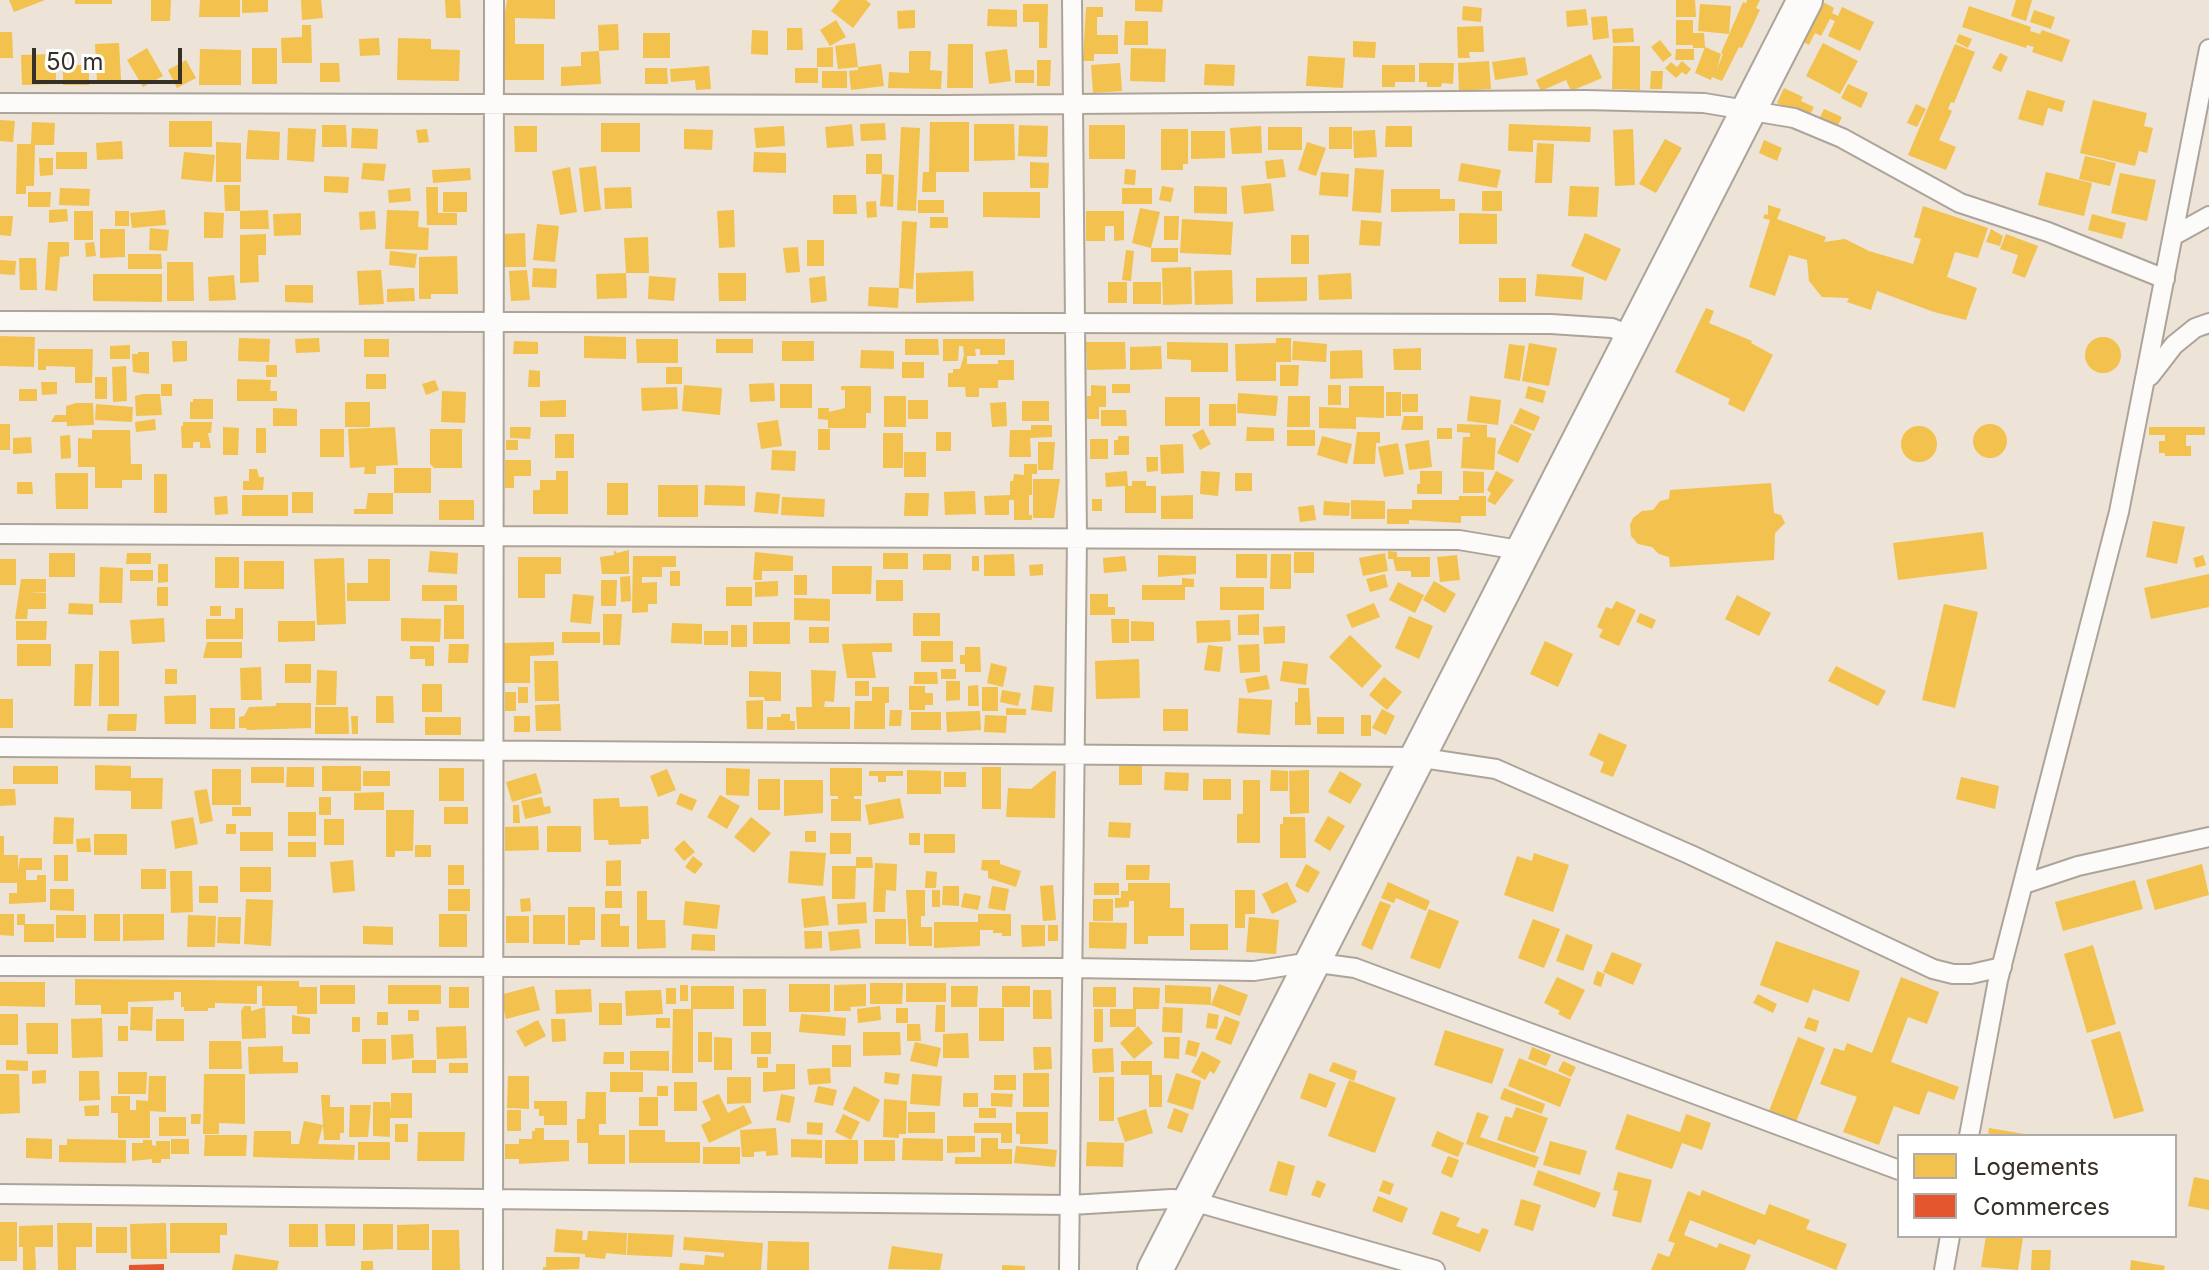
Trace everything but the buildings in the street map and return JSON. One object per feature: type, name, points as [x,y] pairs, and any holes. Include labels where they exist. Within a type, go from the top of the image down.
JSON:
[{"type":"highway","points":[[1740,109],[1783,0]]},
{"type":"highway","points":[[1136,1270],[1180,1199],[1515,548],[1622,332],[1740,109],[1805,0]]},
{"type":"highway","points":[[1155,1270],[1180,1199]]},
{"type":"street","points":[[493,1270],[494,0]]},
{"type":"street","points":[[1069,1270],[1077,537],[1072,0]]},
{"type":"street","points":[[1969,1134],[2002,967],[2119,512],[2209,49]]},
{"type":"street","points":[[0,103],[1073,104],[1585,100],[1704,103],[1794,118],[1842,138],[1960,203],[2048,232],[2165,279]]},
{"type":"street","points":[[2173,236],[2209,216]]},
{"type":"street","points":[[0,321],[1551,324],[1622,332]]},
{"type":"street","points":[[2145,383],[2174,345],[2195,328],[2209,323]]},
{"type":"street","points":[[0,534],[1459,540],[1515,548]]},
{"type":"street","points":[[0,747],[1406,756],[1496,769],[1691,855],[1933,969],[1971,974],[2002,967]]},
{"type":"street","points":[[2024,884],[2078,866],[2209,837]]},
{"type":"street","points":[[0,966],[493,965],[1254,971],[1300,964],[1355,968],[1897,1169]]},
{"type":"street","points":[[0,1194],[1071,1205],[1180,1199],[1435,1270]]},
{"type":"street","points":[[1944,1270],[1950,1238]]}]
